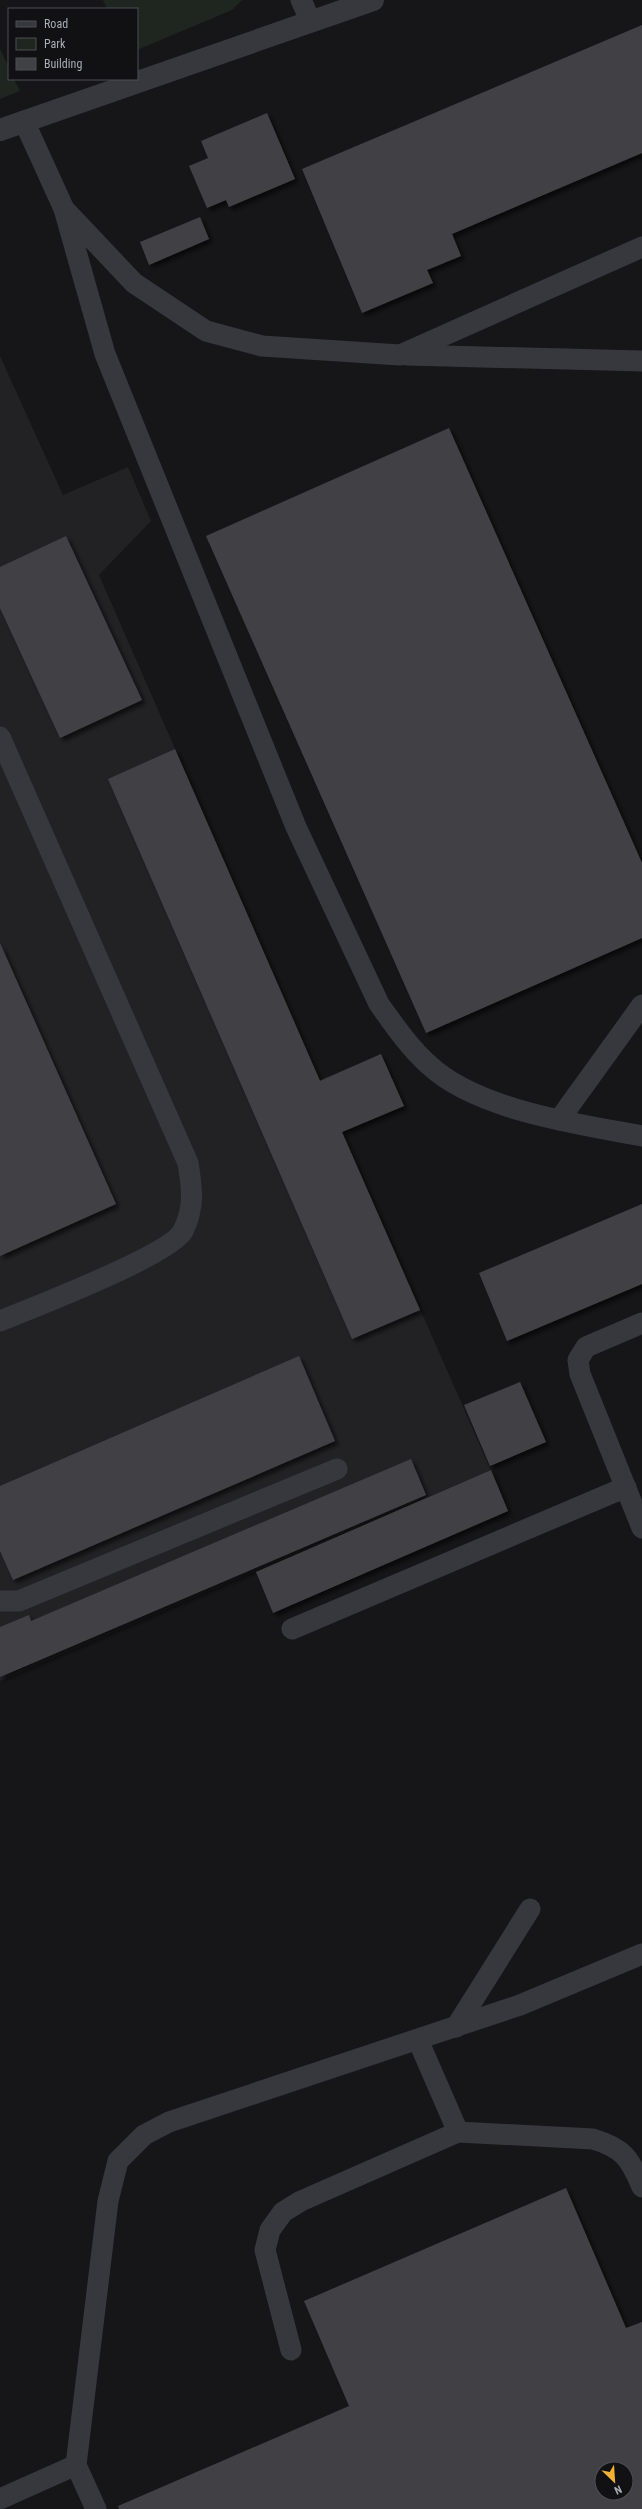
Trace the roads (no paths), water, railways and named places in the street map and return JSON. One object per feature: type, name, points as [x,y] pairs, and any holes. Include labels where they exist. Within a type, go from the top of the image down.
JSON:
[{"type":"street","points":[[0,130],[373,0]]},
{"type":"lane","points":[[301,0],[311,22]]},
{"type":"lane","points":[[24,121],[64,209],[105,354],[296,827],[379,1004],[397,1030],[429,1066],[461,1086],[505,1106],[559,1120],[642,1136]]},
{"type":"lane","points":[[64,209],[134,283],[206,331],[262,346],[400,355],[642,361]]},
{"type":"lane","points":[[400,355],[642,247]]},
{"type":"lane","points":[[0,736],[188,1163],[193,1198],[182,1232],[151,1256],[0,1321]]},
{"type":"lane","points":[[559,1120],[642,1006]]},
{"type":"lane","points":[[642,1323],[586,1346],[578,1360],[580,1374],[642,1528]]},
{"type":"lane","points":[[0,1602],[19,1601],[338,1469]]},
{"type":"lane","points":[[292,1629],[626,1487]]},
{"type":"lane","points":[[456,2027],[530,1910]]},
{"type":"lane","points":[[96,2509],[76,2465],[108,2201],[118,2161],[144,2135],[169,2122],[520,2005],[642,1954]]},
{"type":"lane","points":[[418,2040],[458,2132]]},
{"type":"lane","points":[[291,2350],[265,2250],[270,2230],[278,2218],[283,2212],[301,2201],[458,2132],[593,2139],[613,2145],[628,2159],[642,2187]]},
{"type":"lane","points":[[0,2500],[76,2465]]}]
